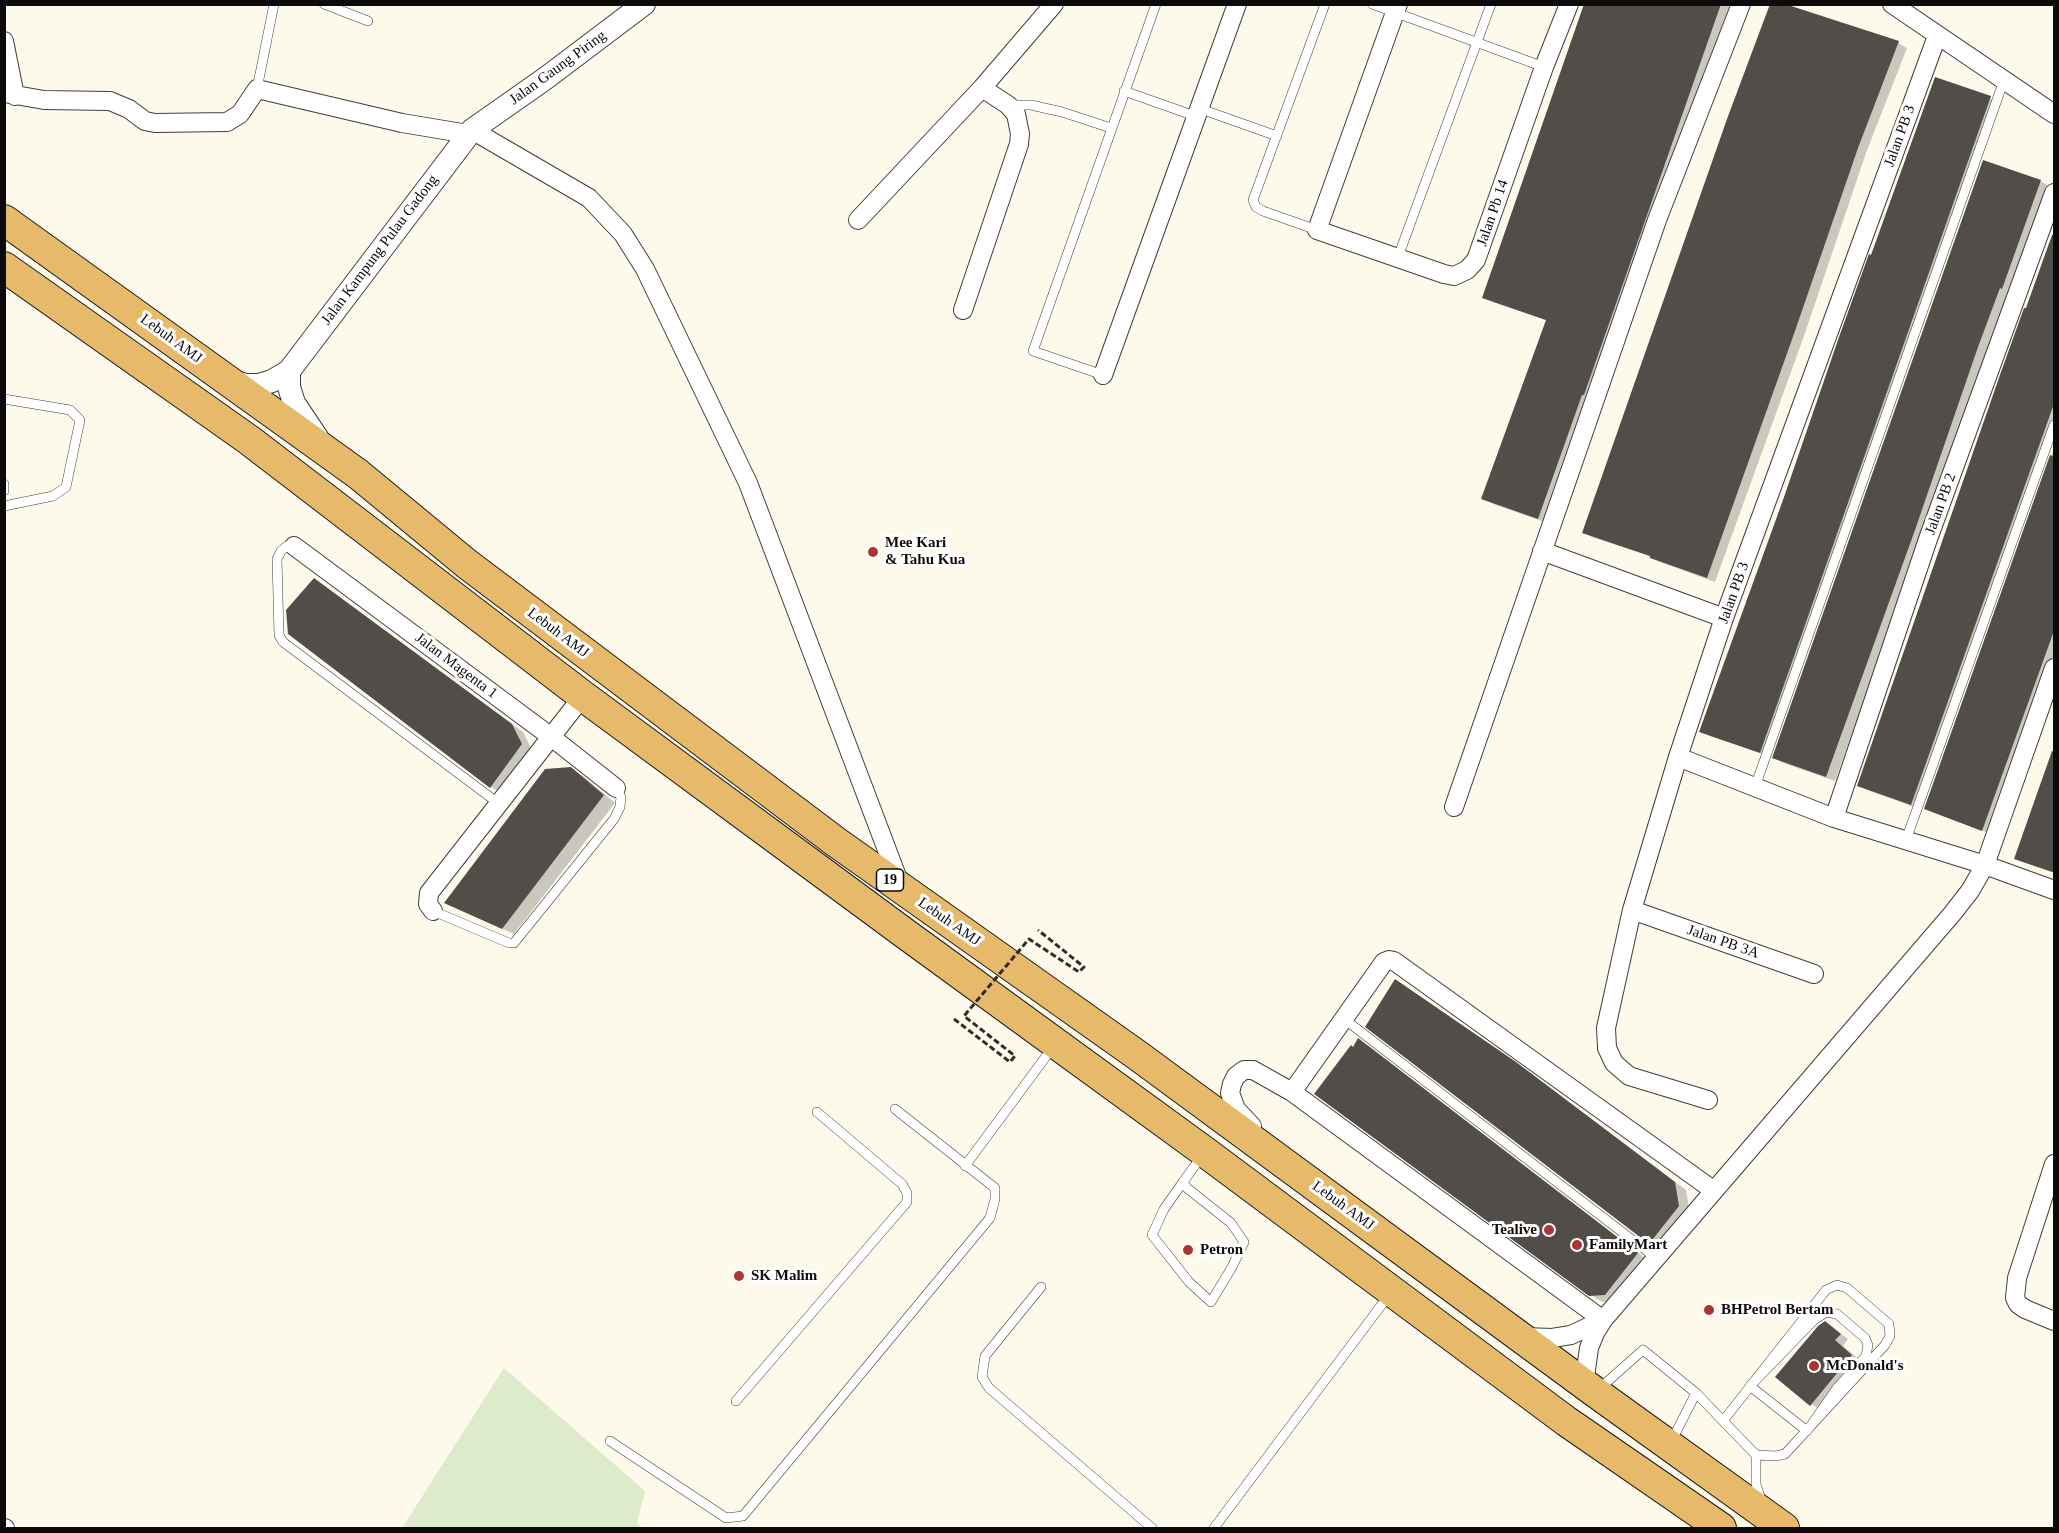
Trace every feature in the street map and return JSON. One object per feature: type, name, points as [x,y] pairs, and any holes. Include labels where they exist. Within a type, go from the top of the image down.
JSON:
[{"type":"highway","name":"Lebuh AMJ","points":[[4,220],[358,474],[477,571],[799,815],[1091,1022],[1669,1446],[1775,1521]]},
{"type":"highway","name":"19","points":[[4,267],[249,440],[583,696],[1205,1152],[1566,1421],[1721,1528]]},
{"type":"street","name":"Jalan Gaung Piring","points":[[470,132],[644,4]]},
{"type":"street","points":[[858,220],[982,87],[1054,4]]},
{"type":"street","points":[[1103,375],[1237,4]]},
{"type":"street","name":"Jalan Pb 14","points":[[1317,230],[1444,274],[1454,276],[1467,270],[1476,260],[1544,67],[1569,4]]},
{"type":"street","points":[[1454,807],[1657,220],[1741,4]]},
{"type":"street","points":[[1892,4],[2055,114]]},
{"type":"street","points":[[1317,230],[1397,9]]},
{"type":"street","name":"Jalan PB 3","points":[[1708,1100],[1629,1076],[1614,1063],[1607,1048],[1606,1028],[1632,910],[1678,757],[1724,618],[1937,36]]},
{"type":"street","points":[[4,41],[10,95],[44,100],[110,101],[129,109],[145,121],[155,123],[228,122],[240,114],[256,89],[402,123],[470,132],[589,198],[622,234],[645,269],[748,483],[901,888]]},
{"type":"street","points":[[963,310],[1019,144],[1019,123],[1016,114],[1008,105],[982,87]]},
{"type":"street","name":"Jalan Kampung Pulau Gadong","points":[[289,371],[470,132]]},
{"type":"street","name":"Jalan PB 2","points":[[1834,818],[1928,539],[2055,194]]},
{"type":"street","points":[[4,286],[38,291]]},
{"type":"street","points":[[229,381],[246,386],[259,385],[272,381],[289,371]]},
{"type":"street","points":[[289,371],[289,387],[294,403],[312,432],[332,455]]},
{"type":"street","name":"Jalan Magenta 1","points":[[294,546],[550,736],[616,788]]},
{"type":"street","points":[[1542,551],[1724,618]]},
{"type":"street","points":[[1590,1388],[1589,1348],[1603,1320],[1970,891],[1985,865],[2055,669]]},
{"type":"street","points":[[433,911],[428,904],[429,893],[583,696]]},
{"type":"street","points":[[1678,757],[1834,818],[1985,865],[2055,890]]},
{"type":"street","name":"Jalan PB 3A","points":[[1632,910],[1814,974]]},
{"type":"street","points":[[1292,1092],[1384,962],[1394,961],[1713,1190]]},
{"type":"street","points":[[1255,1142],[1256,1134],[1236,1109],[1230,1093],[1236,1076],[1244,1070],[1253,1070],[1292,1092],[1603,1320]]},
{"type":"street","points":[[2055,1164],[2017,1278],[2015,1298],[2018,1304],[2025,1309],[2055,1321]]},
{"type":"street","points":[[1520,1336],[1552,1338],[1571,1335],[1603,1320]]},
{"type":"lane","points":[[256,89],[274,4]]},
{"type":"lane","points":[[324,4],[368,21]]},
{"type":"lane","points":[[1103,375],[1033,351],[1156,4]]},
{"type":"lane","points":[[1317,230],[1263,211],[1256,207],[1253,200],[1325,4]]},
{"type":"lane","points":[[1372,4],[1397,9],[1544,67]]},
{"type":"lane","points":[[1398,257],[1491,4]]},
{"type":"lane","points":[[1755,787],[2004,80]]},
{"type":"lane","points":[[1124,91],[1277,136]]},
{"type":"lane","points":[[1008,105],[1031,105],[1062,112],[1111,128]]},
{"type":"lane","points":[[4,399],[70,410],[80,420],[66,487],[53,496],[4,506]]},
{"type":"lane","points":[[1906,840],[2055,425]]},
{"type":"lane","points":[[4,484],[4,491]]},
{"type":"lane","points":[[294,546],[287,546],[277,559],[279,635],[283,642],[498,803]]},
{"type":"lane","points":[[433,911],[509,944],[514,943],[614,819],[620,807],[621,797],[616,788]]},
{"type":"lane","points":[[1344,1019],[1656,1258]]},
{"type":"lane","points":[[965,1166],[1056,1043]]},
{"type":"lane","points":[[610,1441],[726,1518],[743,1516],[990,1218],[995,1199],[995,1188],[895,1109]]},
{"type":"lane","points":[[736,1401],[907,1202],[907,1193],[902,1184],[817,1112]]},
{"type":"lane","points":[[1183,1182],[1187,1188],[1231,1223],[1244,1242],[1232,1268],[1211,1302],[1189,1281],[1152,1235],[1164,1209],[1183,1182],[1205,1152]]},
{"type":"lane","points":[[1590,1388],[1643,1350],[1696,1393],[1723,1421],[1756,1455],[1776,1456],[1785,1454],[1885,1346],[1890,1336],[1889,1324],[1847,1288],[1837,1286],[1826,1290],[1723,1421]]},
{"type":"lane","points":[[1041,1287],[985,1356],[982,1377],[989,1388],[1152,1528]]},
{"type":"lane","points":[[1214,1528],[1392,1291]]},
{"type":"lane","points":[[1750,1386],[1814,1320],[1826,1312],[1838,1314],[1865,1338],[1868,1345],[1866,1356],[1837,1388],[1807,1431]]},
{"type":"lane","points":[[1750,1386],[1807,1431]]},
{"type":"lane","points":[[1669,1446],[1696,1393]]},
{"type":"lane","points":[[1756,1455],[1756,1484],[1775,1521]]},
{"type":"path","points":[[954,1019],[1010,1062],[1015,1056],[964,1016],[1029,939],[1079,972],[1084,967],[1038,930]]},
{"type":"green space","points":[[504,1368],[645,1491],[637,1523],[643,1528],[402,1528]]},
{"type":"building","points":[[1584,4],[1721,4],[1584,395],[1582,395],[1538,519],[1481,499],[1546,320],[1482,298]]},
{"type":"building","points":[[1770,4],[1785,4],[1899,41],[1858,148],[1707,578],[1582,533],[1727,119]]},
{"type":"building","points":[[1935,77],[1991,96],[1760,753],[1699,732],[1839,337]]},
{"type":"building","points":[[1983,160],[2041,180],[2002,289],[2000,288],[1978,347],[1826,777],[1772,758]]},
{"type":"building","points":[[2052,235],[2055,235],[2055,401],[1911,805],[1857,786],[2001,372]]},
{"type":"building","points":[[2050,455],[2055,457],[2055,628],[1982,831],[1924,809]]},
{"type":"building","points":[[314,578],[512,724],[522,744],[490,788],[288,634],[286,610]]},
{"type":"building","points":[[2052,751],[2055,751],[2055,873],[2014,859]]},
{"type":"building","points":[[571,767],[604,795],[502,929],[444,903],[545,769]]},
{"type":"building","points":[[1395,979],[1516,1062],[1675,1182],[1679,1206],[1649,1244],[1365,1027]]},
{"type":"building","points":[[1358,1038],[1638,1253],[1605,1295],[1589,1296],[1314,1094]]},
{"type":"building","name":"McDonald's","points":[[1825,1321],[1841,1334],[1835,1340],[1852,1355],[1810,1406],[1775,1377],[1818,1326]]},
{"type":"place","name":"Mee Kari & Tahu Kua","points":[[873,552]]},
{"type":"place","name":"Tealive","points":[[1549,1230]]},
{"type":"place","name":"FamilyMart","points":[[1577,1245]]},
{"type":"place","name":"Petron","points":[[1188,1250]]},
{"type":"place","name":"SK Malim","points":[[739,1276]]},
{"type":"place","name":"BHPetrol Bertam","points":[[1709,1310]]},
{"type":"place","name":"McDonald's","points":[[1814,1366]]}]
